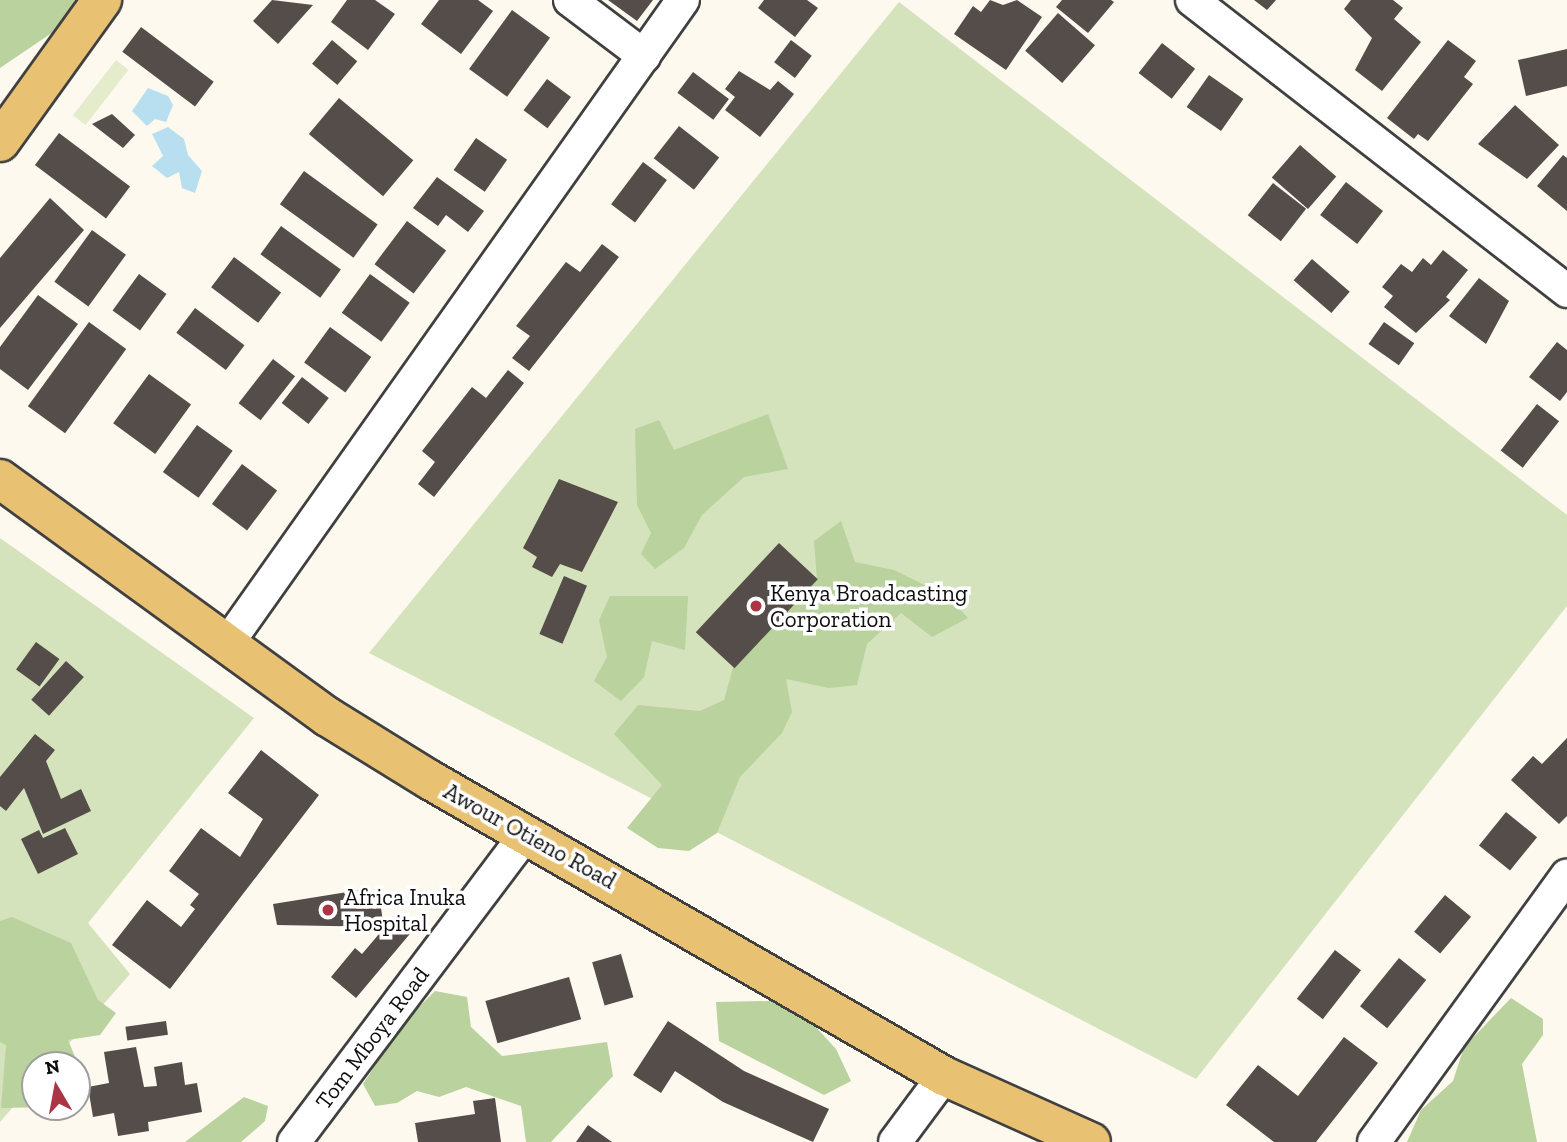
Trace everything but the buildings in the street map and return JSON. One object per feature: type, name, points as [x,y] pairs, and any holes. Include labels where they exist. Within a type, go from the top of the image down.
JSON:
[{"type":"main road","points":[[0,142],[102,0]]},
{"type":"main road","name":"Awour Otieno Road","points":[[0,479],[328,717],[944,1076],[1091,1142]]},
{"type":"street","points":[[570,0],[644,56]]},
{"type":"street","points":[[226,643],[684,0]]},
{"type":"street","points":[[1192,0],[1567,291]]},
{"type":"street","name":"Tom Mboya Road","points":[[294,1142],[526,834]]},
{"type":"street","points":[[1374,1142],[1567,875]]},
{"type":"street","points":[[895,1142],[944,1076]]},
{"type":"green space","points":[[0,0],[75,0],[65,24],[0,68]]},
{"type":"green space","points":[[899,2],[1567,515],[1567,606],[1196,1079],[369,653]]},
{"type":"green space","points":[[116,60],[129,70],[86,125],[73,115]]},
{"type":"green space","points":[[768,414],[788,469],[744,477],[702,515],[684,548],[655,569],[641,554],[651,533],[637,505],[635,429],[659,420],[674,450]]},
{"type":"green space","points":[[841,521],[855,562],[894,570],[949,597],[968,618],[932,637],[901,613],[867,644],[857,685],[829,688],[786,679],[792,712],[782,733],[740,777],[717,833],[689,851],[658,848],[627,828],[662,785],[614,734],[638,705],[700,711],[724,700],[733,668],[817,579],[814,541]]},
{"type":"green space","points":[[0,538],[254,718],[88,923],[130,974],[62,1051],[21,1051],[21,1098],[0,1122]]},
{"type":"green space","points":[[610,596],[688,596],[685,650],[652,641],[644,677],[621,701],[594,681],[607,657],[599,620]]},
{"type":"green space","points":[[12,917],[71,943],[98,1000],[116,1013],[100,1035],[68,1040],[73,1051],[21,1051],[21,1108],[1,1108],[6,1045],[0,1042],[0,921]]},
{"type":"green space","points":[[435,991],[467,997],[471,1027],[502,1056],[607,1042],[613,1076],[551,1142],[526,1142],[521,1106],[466,1087],[439,1097],[417,1091],[397,1103],[375,1106],[363,1084],[404,1022]]},
{"type":"green space","points":[[1511,998],[1543,1019],[1543,1035],[1522,1064],[1537,1142],[1407,1142],[1421,1110],[1453,1081],[1464,1047]]},
{"type":"green space","points":[[770,1001],[804,1014],[836,1049],[851,1081],[824,1095],[719,1041],[716,1002]]},
{"type":"green space","points":[[244,1097],[268,1106],[265,1121],[241,1142],[185,1142]]},
{"type":"water","points":[[148,88],[168,96],[173,105],[166,122],[155,119],[147,126],[132,111]]},
{"type":"water","points":[[168,127],[184,139],[188,155],[202,171],[195,193],[182,188],[179,172],[167,178],[152,166],[163,156],[152,134]]},
{"type":"place","name":"Kenya Broadcasting Corporation","points":[[756,606]]},
{"type":"place","name":"Africa Inuka Hospital","points":[[328,910]]}]
